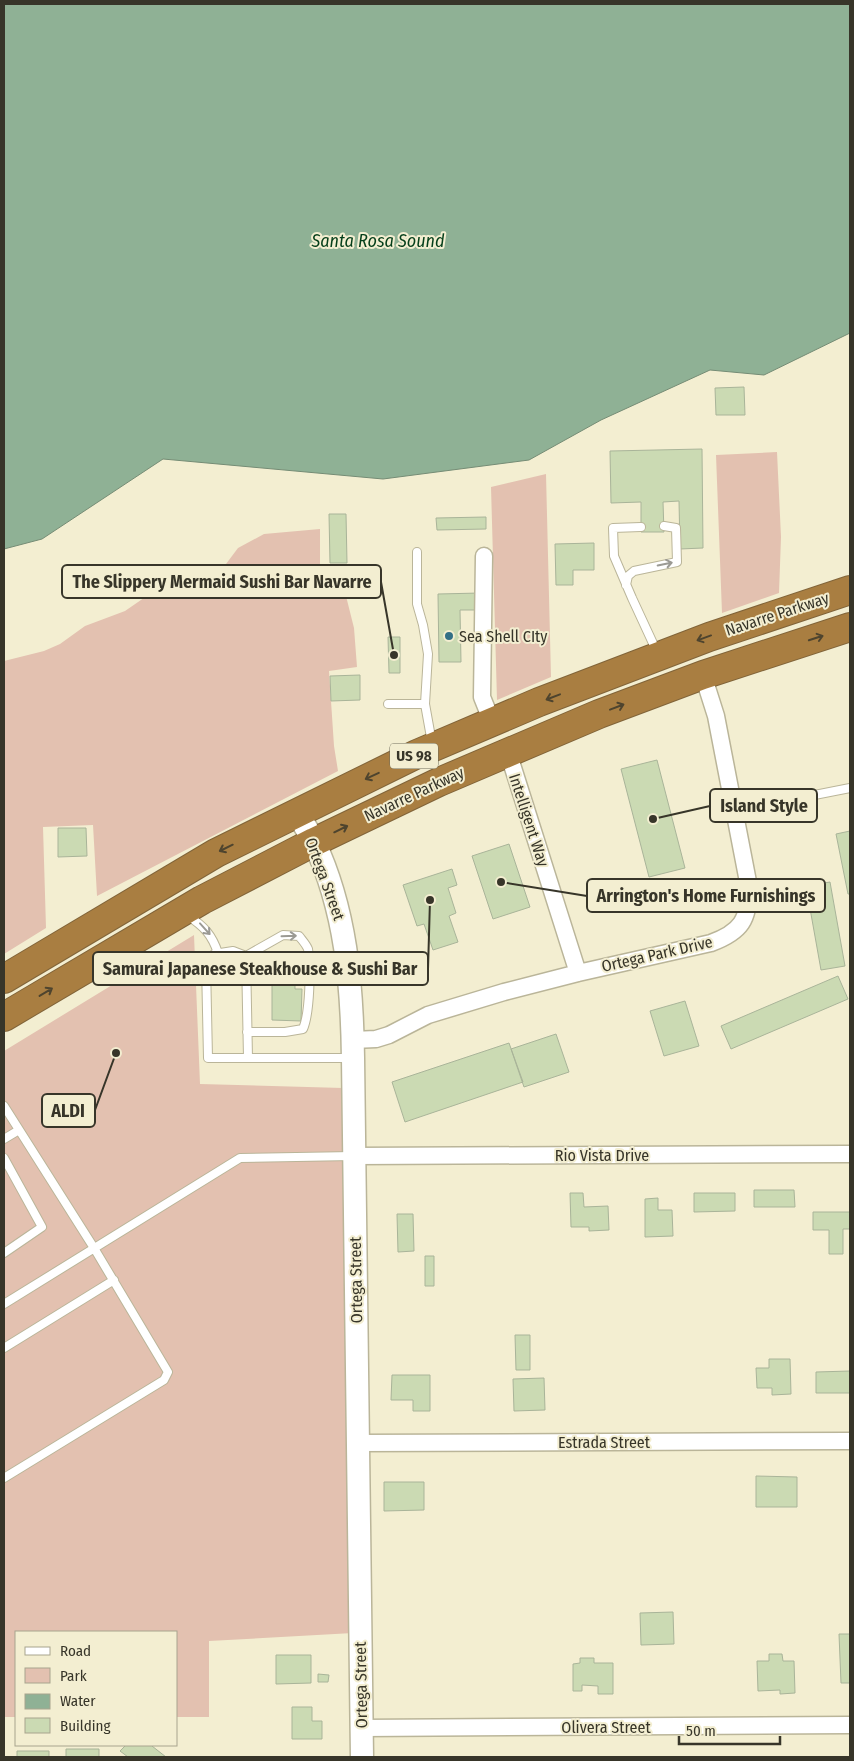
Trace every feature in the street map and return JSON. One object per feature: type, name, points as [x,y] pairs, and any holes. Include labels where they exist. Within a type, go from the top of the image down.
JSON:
[{"type":"highway","name":"Navarre Parkway","points":[[4,979],[216,853],[296,812],[433,747],[539,702],[708,637],[850,590]]},
{"type":"highway","name":"Navarre Parkway","points":[[4,1017],[183,912],[314,842],[439,782],[599,714],[703,675],[850,627]]},
{"type":"street","points":[[484,556],[482,696],[492,722]]},
{"type":"street","name":"Ortega Park Drive","points":[[353,1049],[428,1015],[504,992],[578,973],[711,943],[727,937],[737,929],[745,915],[749,901],[749,887],[716,716],[703,675]]},
{"type":"street","name":"Intelligent Way","points":[[508,752],[578,973]]},
{"type":"street","name":"Ortega Street","points":[[296,812],[314,842],[326,875],[344,934],[350,981],[353,1049],[362,1757]]},
{"type":"street","name":"Rio Vista Drive","points":[[354,1156],[850,1154]]},
{"type":"street","name":"Estrada Street","points":[[358,1443],[850,1441]]},
{"type":"street","name":"Olivera Street","points":[[362,1728],[850,1725]]},
{"type":"lane","points":[[626,585],[628,576],[634,571],[677,562],[676,528],[664,526]]},
{"type":"lane","points":[[641,527],[613,528],[614,556],[653,646],[660,656]]},
{"type":"lane","points":[[417,552],[417,604],[428,654],[424,704],[433,747]]},
{"type":"lane","points":[[388,704],[424,704]]},
{"type":"lane","points":[[734,811],[850,788]]},
{"type":"lane","points":[[183,912],[199,923],[213,939],[218,953]]},
{"type":"lane","points":[[246,956],[283,935],[299,936],[307,947],[309,963],[307,1020],[303,1029],[284,1032],[247,1032]]},
{"type":"lane","points":[[246,956],[233,951],[218,953],[214,954],[206,964],[208,1058],[248,1058],[353,1049]]},
{"type":"lane","points":[[246,956],[248,1058]]},
{"type":"lane","points":[[4,1106],[114,1280],[168,1372],[164,1380],[4,1478]]},
{"type":"lane","points":[[4,1139],[19,1130]]},
{"type":"lane","points":[[4,1304],[240,1158],[354,1156]]},
{"type":"lane","points":[[4,1158],[42,1227],[4,1253]]},
{"type":"lane","points":[[4,1348],[114,1280]]},
{"type":"green space","points":[[777,452],[781,537],[779,593],[722,613],[716,455]]},
{"type":"green space","points":[[546,474],[551,677],[497,700],[491,487]]},
{"type":"green space","points":[[320,529],[320,573],[329,573],[344,588],[354,628],[357,667],[329,671],[334,746],[338,771],[97,896],[93,825],[43,827],[46,928],[4,954],[4,661],[44,651],[60,644],[85,626],[125,611],[170,580],[202,577],[223,568],[238,548],[264,534]]},
{"type":"green space","points":[[194,935],[200,1084],[343,1088],[353,1633],[209,1641],[209,1717],[178,1717],[178,1631],[15,1631],[15,1717],[4,1717],[4,1051]]},
{"type":"water","name":"Santa Rosa Sound","points":[[4,4],[850,4],[850,333],[764,375],[710,370],[601,420],[529,460],[383,479],[163,459],[42,539],[4,549]]},
{"type":"building","points":[[744,387],[745,415],[716,415],[715,388]]},
{"type":"building","points":[[702,449],[703,548],[680,549],[679,501],[663,502],[664,532],[641,532],[641,502],[611,503],[610,451]]},
{"type":"building","points":[[329,514],[346,514],[347,563],[330,563]]},
{"type":"building","points":[[486,517],[486,529],[437,530],[436,518]]},
{"type":"building","points":[[594,543],[594,570],[573,570],[573,585],[556,585],[555,544]]},
{"type":"building","name":"Sea Shell CIty","points":[[480,593],[480,610],[460,610],[461,662],[439,662],[438,594]]},
{"type":"building","points":[[388,637],[400,637],[400,673],[389,673]]},
{"type":"building","points":[[360,675],[360,700],[331,701],[330,676]]},
{"type":"building","points":[[657,760],[685,868],[649,877],[621,769]]},
{"type":"building","points":[[58,828],[86,828],[87,856],[58,857]]},
{"type":"building","points":[[850,831],[850,894],[848,894],[836,834]]},
{"type":"building","points":[[509,844],[530,907],[493,919],[472,856]]},
{"type":"building","points":[[452,869],[457,885],[448,888],[456,913],[449,916],[458,942],[433,950],[424,924],[417,926],[403,885]]},
{"type":"building","points":[[830,882],[845,966],[821,970],[806,886]]},
{"type":"building","points":[[295,954],[295,989],[302,989],[301,1021],[272,1020],[272,976],[252,977],[251,955]]},
{"type":"building","points":[[838,976],[848,999],[731,1049],[721,1026]]},
{"type":"building","points":[[685,1001],[699,1046],[664,1056],[650,1011]]},
{"type":"building","points":[[556,1034],[569,1072],[524,1087],[511,1049]]},
{"type":"building","points":[[509,1043],[523,1082],[405,1122],[392,1082]]},
{"type":"building","points":[[754,1190],[794,1190],[795,1207],[754,1207]]},
{"type":"building","points":[[570,1193],[583,1193],[584,1207],[608,1206],[609,1230],[589,1231],[589,1227],[571,1227]]},
{"type":"building","points":[[694,1193],[735,1193],[735,1211],[694,1212]]},
{"type":"building","points":[[658,1198],[658,1210],[672,1210],[673,1236],[645,1237],[645,1199]]},
{"type":"building","points":[[813,1212],[850,1212],[850,1229],[843,1229],[843,1254],[829,1254],[829,1230],[813,1230]]},
{"type":"building","points":[[397,1214],[413,1214],[414,1251],[398,1252]]},
{"type":"building","points":[[425,1256],[434,1256],[434,1286],[425,1286]]},
{"type":"building","points":[[515,1335],[530,1335],[530,1370],[516,1370]]},
{"type":"building","points":[[769,1359],[790,1359],[791,1394],[772,1395],[772,1388],[757,1388],[756,1368],[769,1368]]},
{"type":"building","points":[[850,1371],[850,1393],[816,1393],[816,1372]]},
{"type":"building","points":[[392,1375],[430,1375],[430,1411],[413,1411],[413,1400],[391,1400]]},
{"type":"building","points":[[544,1378],[545,1410],[514,1411],[513,1379]]},
{"type":"building","points":[[756,1476],[797,1477],[797,1507],[756,1507]]},
{"type":"building","points":[[384,1482],[424,1482],[424,1510],[384,1511]]},
{"type":"building","points":[[673,1612],[674,1644],[641,1645],[640,1613]]},
{"type":"building","points":[[839,1634],[850,1634],[850,1683],[841,1683]]},
{"type":"building","points":[[769,1654],[782,1654],[783,1661],[794,1661],[795,1693],[780,1694],[780,1690],[758,1691],[757,1661],[769,1661]]},
{"type":"building","points":[[276,1655],[311,1655],[311,1683],[276,1684]]},
{"type":"building","points":[[580,1658],[594,1658],[594,1663],[613,1663],[613,1694],[598,1694],[598,1686],[582,1685],[582,1691],[573,1691],[573,1664],[580,1663]]},
{"type":"building","points":[[318,1674],[329,1675],[328,1682],[318,1682]]},
{"type":"building","points":[[292,1707],[312,1707],[312,1721],[322,1721],[322,1739],[292,1739]]},
{"type":"building","points":[[125,1746],[152,1746],[166,1757],[128,1757],[120,1751]]},
{"type":"building","points":[[66,1749],[99,1749],[99,1757],[66,1757]]},
{"type":"building","points":[[17,1751],[49,1751],[49,1757],[17,1757]]},
{"type":"place","name":"Sea Shell CIty","points":[[449,636]]},
{"type":"place","name":"The Slippery Mermaid Sushi Bar Navarre","points":[[394,655]]},
{"type":"place","name":"Island Style","points":[[653,819]]},
{"type":"place","name":"Arrington's Home Furnishings","points":[[501,882]]},
{"type":"place","name":"Samurai Japanese Steakhouse & Sushi Bar","points":[[430,900]]},
{"type":"place","name":"ALDI","points":[[116,1053]]}]
